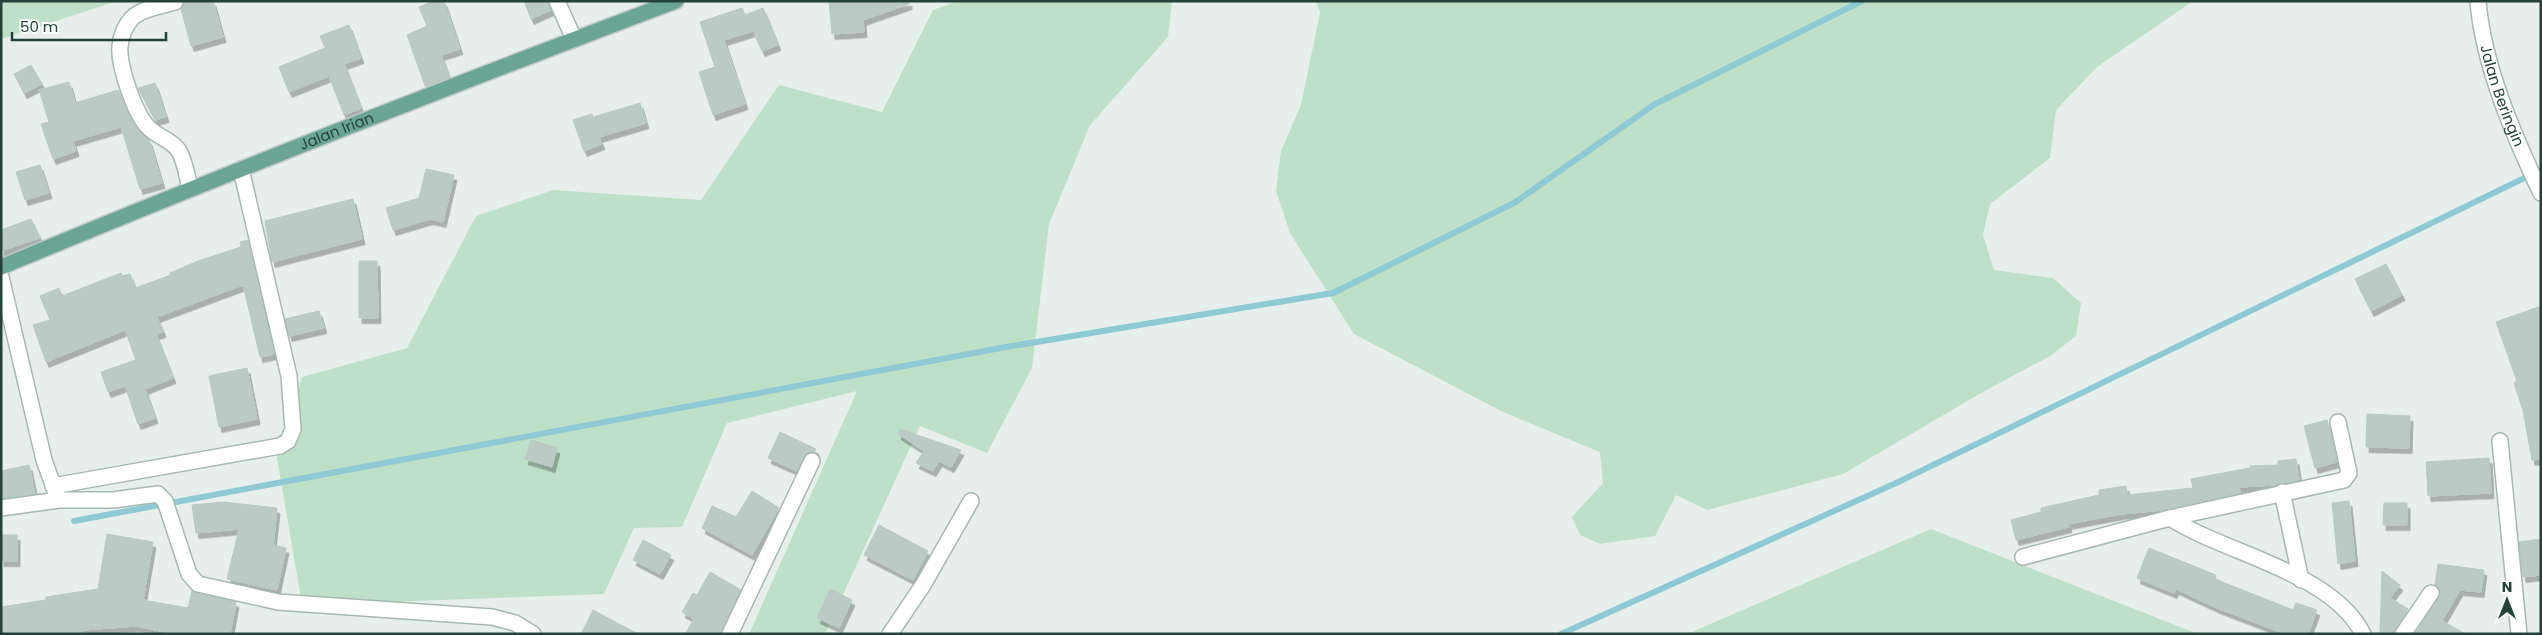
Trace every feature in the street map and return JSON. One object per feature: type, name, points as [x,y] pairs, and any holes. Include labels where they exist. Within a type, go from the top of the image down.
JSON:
[{"type":"main road","name":"Jalan Irian","points":[[1,267],[190,188],[458,83],[511,65],[676,1]]},
{"type":"street","points":[[557,1],[574,40]]},
{"type":"street","name":"Jalan Beringin","points":[[2478,1],[2482,35],[2513,134],[2539,189]]},
{"type":"street","points":[[175,2],[140,12],[133,17],[122,34],[120,55],[132,99],[141,118],[150,129],[173,142],[181,154],[190,188]]},
{"type":"street","points":[[53,486],[280,446],[292,435],[294,424],[289,376],[241,169]]},
{"type":"street","points":[[1,277],[44,460],[59,500]]},
{"type":"street","points":[[2023,557],[2170,518],[2347,478],[2348,469],[2338,422]]},
{"type":"street","points":[[2500,441],[2519,634]]},
{"type":"street","points":[[730,634],[812,461]]},
{"type":"street","points":[[2282,492],[2301,580]]},
{"type":"street","points":[[1,508],[59,500],[113,500],[157,493],[165,501],[189,574],[198,584],[278,602],[492,617],[515,623],[533,634]]},
{"type":"street","points":[[890,634],[923,585],[971,501]]},
{"type":"street","points":[[2170,518],[2301,580],[2335,599],[2348,612],[2363,634]]},
{"type":"street","points":[[2403,634],[2431,593]]},
{"type":"green space","points":[[1,1],[117,1],[1,39]]},
{"type":"green space","points":[[958,1],[1172,1],[1168,37],[1090,125],[1049,224],[1032,368],[987,453],[920,426],[825,634],[749,634],[857,391],[727,423],[682,527],[634,528],[604,594],[302,605],[277,458],[302,377],[407,348],[476,216],[553,190],[701,200],[779,85],[882,112],[933,10]]},
{"type":"green space","points":[[1316,1],[2193,1],[2097,67],[2056,110],[2050,158],[1990,204],[1983,235],[1994,270],[2053,278],[2081,303],[2076,336],[2050,356],[1981,393],[1843,474],[1707,510],[1676,495],[1655,536],[1600,544],[1580,535],[1572,517],[1603,483],[1600,452],[1503,412],[1354,334],[1290,233],[1276,191],[1281,151],[1301,105],[1320,13]]},
{"type":"green space","points":[[1931,529],[2198,634],[1695,634],[1694,631]]},
{"type":"building","points":[[184,1],[213,1],[223,37],[191,46],[181,9]]},
{"type":"building","points":[[434,1],[444,1],[460,49],[441,55],[449,77],[425,86],[407,35],[427,26],[419,7]]},
{"type":"building","points":[[524,1],[548,1],[551,10],[531,19]]},
{"type":"building","points":[[829,1],[909,1],[909,4],[863,20],[864,32],[832,34]]},
{"type":"building","points":[[742,8],[745,15],[763,8],[778,45],[762,51],[753,31],[724,40],[745,104],[713,115],[699,72],[715,67],[700,22]]},
{"type":"building","points":[[349,25],[361,58],[344,64],[361,108],[344,115],[329,76],[289,92],[279,67],[325,48],[320,36]]},
{"type":"building","points":[[31,65],[42,84],[24,93],[14,74]]},
{"type":"building","points":[[69,82],[75,103],[118,90],[136,126],[149,140],[162,183],[140,189],[121,127],[73,141],[76,151],[53,159],[41,124],[49,122],[39,90]]},
{"type":"building","points":[[155,83],[166,117],[155,120],[138,88]]},
{"type":"building","points":[[640,103],[646,123],[599,137],[602,144],[584,151],[573,120],[592,114],[593,117]]},
{"type":"building","points":[[40,165],[49,193],[25,200],[16,172]]},
{"type":"building","points":[[426,169],[454,175],[443,222],[430,219],[393,230],[386,208],[419,198]]},
{"type":"building","points":[[353,199],[362,239],[272,262],[265,221]]},
{"type":"building","points":[[31,219],[40,238],[1,251],[1,230]]},
{"type":"building","points":[[248,240],[274,354],[260,357],[243,285],[157,317],[163,332],[156,334],[173,378],[145,389],[155,418],[138,424],[125,386],[108,392],[101,372],[136,360],[125,330],[46,362],[33,325],[50,320],[40,296],[59,288],[62,296],[121,273],[122,276],[130,274],[135,288],[171,275],[170,273],[198,261],[241,247],[240,242]]},
{"type":"building","points":[[359,261],[377,261],[378,318],[359,318]]},
{"type":"building","points":[[2386,264],[2402,295],[2371,311],[2355,279]]},
{"type":"building","points":[[2541,306],[2541,459],[2532,460],[2523,410],[2514,383],[2517,381],[2496,322]]},
{"type":"building","points":[[319,311],[324,328],[289,336],[285,319]]},
{"type":"building","points":[[247,368],[257,419],[219,427],[209,376]]},
{"type":"building","points":[[2367,414],[2410,416],[2409,448],[2366,447]]},
{"type":"building","points":[[2327,420],[2337,462],[2315,468],[2304,426]]},
{"type":"building","points":[[900,429],[961,450],[951,467],[939,461],[933,471],[916,463],[924,451],[898,434]]},
{"type":"building","points":[[780,432],[816,449],[814,452],[807,453],[797,471],[768,458]]},
{"type":"building","points":[[531,440],[557,448],[552,467],[525,459]]},
{"type":"building","points":[[2489,458],[2491,493],[2428,496],[2426,462]]},
{"type":"building","points":[[2296,459],[2299,480],[2275,485],[2239,487],[2240,493],[2163,510],[2121,514],[2068,524],[2069,527],[2016,540],[2011,520],[2041,512],[2041,508],[2099,495],[2099,490],[2126,486],[2127,495],[2193,488],[2191,479],[2250,468],[2250,466],[2278,465],[2278,461]]},
{"type":"building","points":[[29,465],[35,494],[1,498],[1,471]]},
{"type":"building","points":[[752,491],[779,508],[752,555],[702,528],[712,506],[736,517]]},
{"type":"building","points":[[2349,501],[2355,561],[2338,564],[2332,503]]},
{"type":"building","points":[[223,502],[277,508],[273,545],[286,548],[277,590],[227,579],[239,529],[196,533],[192,505]]},
{"type":"building","points":[[2384,503],[2407,503],[2407,525],[2383,525]]},
{"type":"building","points":[[879,525],[928,551],[913,580],[864,555]]},
{"type":"building","points":[[107,534],[153,542],[143,600],[188,608],[192,591],[236,602],[230,634],[175,634],[136,626],[83,630],[83,632],[69,634],[1,634],[1,607],[46,600],[46,597],[98,589]]},
{"type":"building","points":[[1,535],[17,535],[17,561],[1,561]]},
{"type":"building","points":[[2541,539],[2541,575],[2523,577],[2519,542]]},
{"type":"building","points":[[643,540],[671,555],[660,574],[633,560]]},
{"type":"building","points":[[2149,548],[2216,575],[2215,579],[2293,610],[2296,603],[2317,610],[2308,634],[2285,634],[2217,608],[2176,589],[2174,593],[2137,578]]},
{"type":"building","points":[[2438,564],[2484,570],[2481,592],[2460,590],[2442,621],[2466,634],[2415,634],[2440,594],[2439,589],[2435,585]]},
{"type":"building","points":[[2382,571],[2400,585],[2390,598],[2408,609],[2394,634],[2380,634]]},
{"type":"building","points":[[710,572],[741,590],[721,634],[685,634],[694,619],[682,612],[693,593],[697,595]]},
{"type":"building","points":[[830,589],[852,600],[839,628],[817,618]]},
{"type":"building","points":[[593,610],[638,634],[581,634]]},
{"type":"waterway","points":[[74,521],[1006,347],[1333,293],[1514,203],[1655,104],[1862,1]]},
{"type":"waterway","points":[[1561,634],[1894,484],[2541,170]]}]
